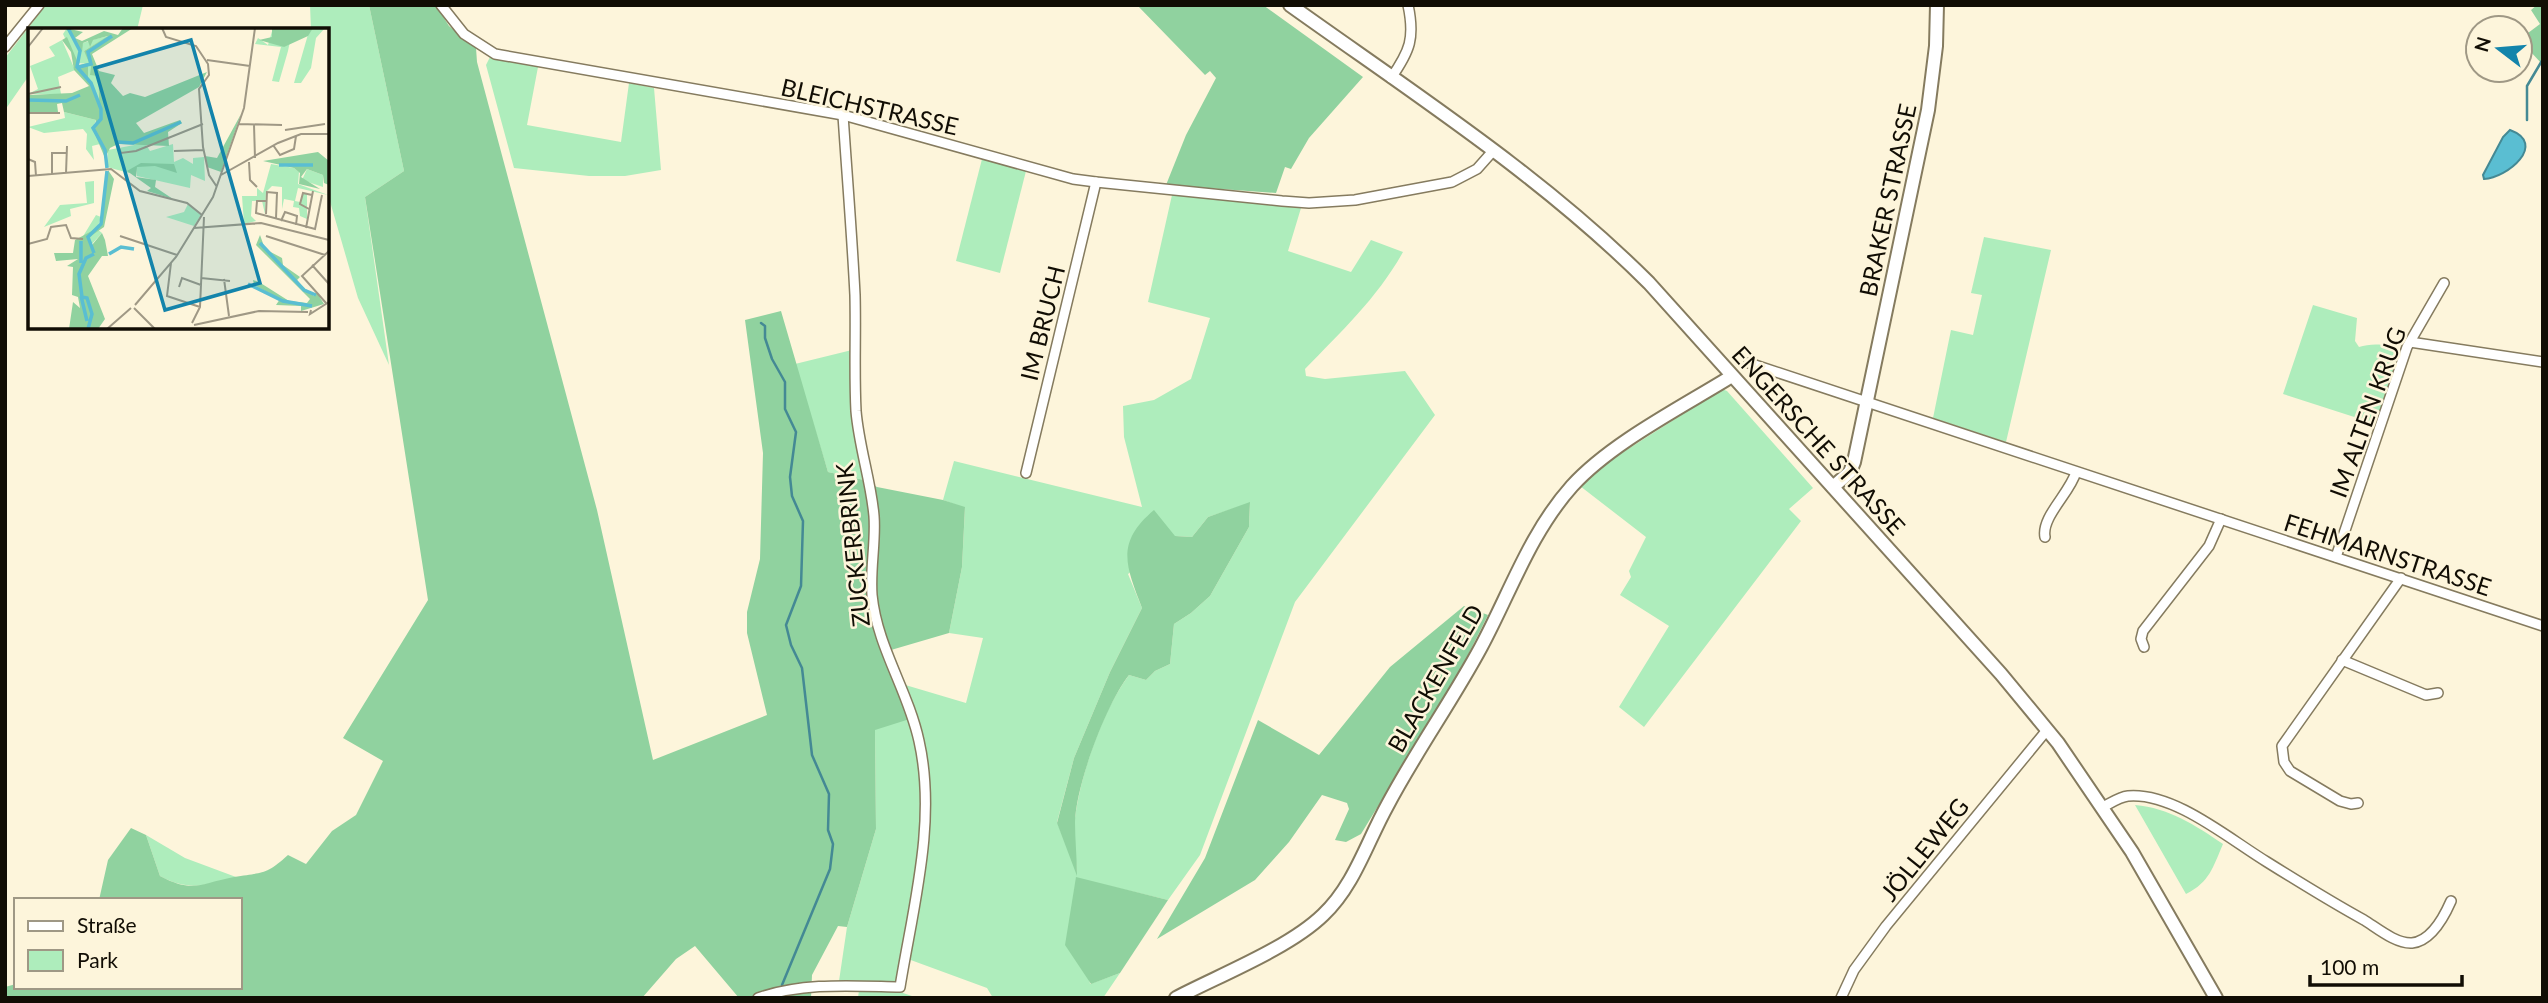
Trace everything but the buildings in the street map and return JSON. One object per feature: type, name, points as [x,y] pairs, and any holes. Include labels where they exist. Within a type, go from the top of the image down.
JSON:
[{"type":"main road","name":"ENGERSCHE STRASSE","points":[[1290,5],[1548,192],[1602,237],[1649,283],[2001,674],[2047,730],[2103,807],[2216,998]]},
{"type":"main road","name":"BRAKER STRASSE","points":[[1833,487],[1853,468],[1928,110],[1936,46],[1937,5]]},
{"type":"main road","name":"BLACKENFELD","points":[[1176,998],[1298,934],[1324,914],[1342,892],[1400,781],[1462,682],[1539,532],[1569,489],[1590,467],[1612,451],[1732,376]]},
{"type":"street","points":[[5,47],[39,5]]},
{"type":"street","name":"BLEICHSTRASSE","points":[[440,5],[464,34],[495,54],[843,115],[1073,179],[1096,183],[1309,203],[1356,200],[1452,182],[1477,169],[1493,151]]},
{"type":"street","points":[[1391,78],[1409,51],[1411,43],[1408,5]]},
{"type":"street","name":"ZUCKERBRINK","points":[[758,998],[779,990],[822,986],[900,987],[923,843],[924,769],[920,745],[904,693],[880,635],[872,594],[874,517],[856,412],[855,296],[843,115]]},
{"type":"street","name":"IM BRUCH","points":[[1026,472],[1096,183]]},
{"type":"street","name":"IM ALTEN KRUG","points":[[2336,557],[2410,342],[2444,283]]},
{"type":"street","points":[[2410,342],[2543,362]]},
{"type":"street","points":[[1749,363],[1866,402]]},
{"type":"street","name":"FEHMARNSTRASSE","points":[[1866,402],[2543,626]]},
{"type":"street","points":[[2045,537],[2045,523],[2069,491],[2076,472]]},
{"type":"street","points":[[2144,647],[2141,639],[2143,631],[2209,546],[2221,519]]},
{"type":"street","points":[[2358,803],[2340,801],[2290,771],[2281,752],[2284,740],[2401,578]]},
{"type":"street","points":[[2342,660],[2426,695],[2438,693]]},
{"type":"street","name":"JÖLLEWEG","points":[[1841,998],[1854,970],[1886,926],[2047,730]]},
{"type":"street","points":[[2103,807],[2128,796],[2160,801],[2183,810],[2326,900],[2405,942],[2420,941],[2427,937],[2451,901]]},
{"type":"green space","points":[[46,5],[143,5],[137,28],[28,28]]},
{"type":"green space","points":[[310,5],[369,5],[404,171],[365,197],[389,365],[358,298],[329,198],[329,28],[311,28]]},
{"type":"green space","points":[[369,5],[436,5],[449,26],[476,48],[477,62],[597,510],[653,760],[767,715],[747,633],[747,612],[760,559],[763,453],[745,320],[781,311],[828,472],[864,480],[877,487],[965,507],[962,567],[949,633],[891,650],[916,717],[875,730],[876,829],[847,927],[838,926],[812,975],[811,998],[739,998],[695,946],[676,959],[642,998],[5,998],[5,987],[14,985],[14,989],[242,989],[242,898],[99,898],[108,860],[131,828],[146,835],[160,876],[181,885],[197,886],[263,872],[288,855],[306,864],[332,831],[356,815],[383,761],[343,738],[428,600],[365,197],[404,171]]},
{"type":"green space","points":[[1137,5],[1263,5],[1363,77],[1309,138],[1291,169],[1285,167],[1276,193],[1166,185],[1186,135],[1216,78],[1210,71],[1205,75]]},
{"type":"green space","points":[[2537,5],[2543,5],[2543,65],[2534,55],[2534,28],[2540,24],[2531,10]]},
{"type":"green space","points":[[28,28],[28,77],[5,110],[5,58]]},
{"type":"green space","points":[[490,57],[538,67],[527,125],[621,142],[629,83],[654,88],[661,170],[625,176],[589,176],[514,168],[486,65]]},
{"type":"green space","points":[[982,159],[1026,171],[1000,273],[956,261]]},
{"type":"green space","points":[[1172,195],[1301,208],[1288,251],[1351,272],[1371,240],[1403,252],[1370,299],[1305,369],[1306,376],[1325,379],[1405,371],[1435,415],[1295,602],[1200,855],[1168,900],[1076,878],[1090,984],[1120,973],[1103,998],[993,998],[987,988],[908,959],[900,992],[918,998],[858,998],[860,982],[839,981],[847,927],[876,829],[875,729],[902,684],[966,703],[983,638],[949,633],[962,567],[965,508],[943,500],[954,461],[1142,507],[1124,437],[1123,406],[1154,400],[1191,379],[1210,318],[1148,302]],"holes":[[[1250,503],[1249,527],[1210,596],[1174,624],[1170,664],[1155,671],[1146,680],[1129,675],[1110,706],[1094,743],[1078,800],[1074,832],[1077,873],[1057,822],[1074,758],[1110,672],[1142,608],[1128,574],[1175,536],[1192,537],[1208,517]]]},
{"type":"green space","points":[[1984,237],[2051,250],[2006,442],[1933,418],[1951,330],[1973,335],[1982,295],[1971,293]]},
{"type":"green space","points":[[2313,305],[2357,318],[2355,341],[2359,347],[2381,345],[2400,353],[2376,424],[2283,394]]},
{"type":"green space","points":[[852,350],[853,422],[864,480],[828,472],[795,364]]},
{"type":"green space","points":[[1722,389],[1727,391],[1813,488],[1789,509],[1801,521],[1644,727],[1619,707],[1669,626],[1620,595],[1631,577],[1629,571],[1646,537],[1580,486],[1592,472]]},
{"type":"green space","points":[[1250,502],[1249,527],[1210,596],[1174,624],[1170,664],[1155,671],[1146,680],[1129,675],[1102,724],[1086,767],[1077,806],[1077,876],[1057,823],[1074,758],[1110,672],[1142,608],[1128,567],[1127,556],[1133,533],[1154,510],[1175,536],[1192,537],[1208,517]]},
{"type":"green space","points":[[1464,606],[1488,615],[1457,677],[1361,834],[1346,842],[1335,840],[1349,809],[1347,803],[1322,795],[1289,842],[1255,880],[1157,939],[1205,858],[1258,720],[1319,755],[1390,667]]},
{"type":"green space","points":[[2135,805],[2170,814],[2192,824],[2223,844],[2210,873],[2194,889],[2186,894]]},
{"type":"green space","points":[[146,835],[185,858],[236,877],[198,886],[180,884],[160,876]]},
{"type":"green space","points":[[1076,877],[1168,900],[1120,973],[1091,984],[1065,945]]},
{"type":"water","points":[[2510,130],[2521,136],[2525,151],[2512,167],[2484,179],[2483,175],[2503,137]]},
{"type":"waterway","points":[[2527,120],[2527,86],[2543,59]]},
{"type":"waterway","points":[[761,323],[765,326],[765,338],[772,359],[785,382],[785,409],[796,432],[790,477],[792,496],[803,521],[801,586],[786,625],[791,645],[802,668],[812,755],[829,794],[828,830],[833,844],[830,869],[782,985]]}]
